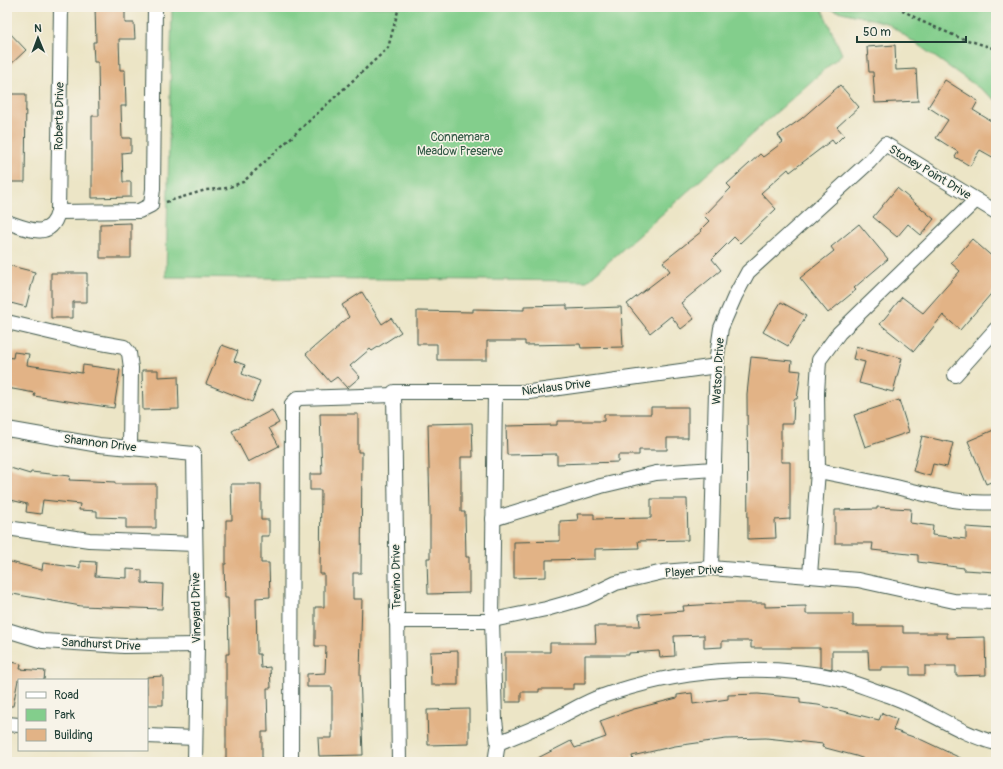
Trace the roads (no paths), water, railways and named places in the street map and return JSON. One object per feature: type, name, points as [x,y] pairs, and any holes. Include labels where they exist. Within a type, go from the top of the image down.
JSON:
[{"type":"street","name":"Roberta Drive","points":[[56,218],[61,7]]},
{"type":"street","points":[[7,222],[35,231],[48,228],[56,218],[139,211],[151,205],[153,190],[155,7]]},
{"type":"street","name":"Stoney Point Drive","points":[[884,144],[996,212]]},
{"type":"street","name":"Watson Drive","points":[[711,568],[717,366],[721,328],[735,296],[748,272],[869,162],[884,144]]},
{"type":"street","points":[[810,575],[818,471],[817,393],[819,360],[839,333],[976,200]]},
{"type":"street","points":[[7,322],[79,339],[124,346],[129,353],[131,368],[130,448]]},
{"type":"street","points":[[955,375],[996,329]]},
{"type":"street","name":"Nicklaus Drive","points":[[291,762],[292,404],[298,398],[394,394],[530,392],[717,366]]},
{"type":"street","points":[[495,393],[492,620],[495,720],[498,743],[495,762]]},
{"type":"street","name":"Trevino Drive","points":[[394,394],[396,621],[400,762]]},
{"type":"street","name":"Shannon Drive","points":[[7,429],[99,445],[194,454]]},
{"type":"street","name":"Vineyard Drive","points":[[194,454],[197,645],[195,762]]},
{"type":"street","points":[[493,519],[601,486],[656,473],[714,469]]},
{"type":"street","points":[[818,471],[861,479],[950,501],[981,503],[996,502]]},
{"type":"street","points":[[7,528],[89,540],[195,544]]},
{"type":"street","name":"Player Drive","points":[[396,621],[492,620],[546,609],[585,598],[616,584],[663,572],[711,568],[858,580],[954,601],[996,602]]},
{"type":"street","name":"Sandhurst Drive","points":[[7,630],[43,640],[124,646],[197,645]]},
{"type":"street","points":[[498,743],[548,722],[602,696],[651,681],[696,672],[748,670],[797,672],[837,678],[888,694],[979,738],[996,743]]},
{"type":"street","points":[[7,724],[18,725]]},
{"type":"street","points":[[148,736],[195,738]]},
{"type":"park label","name":"Connemara Meadow Preserve","points":[[460,144]]}]
